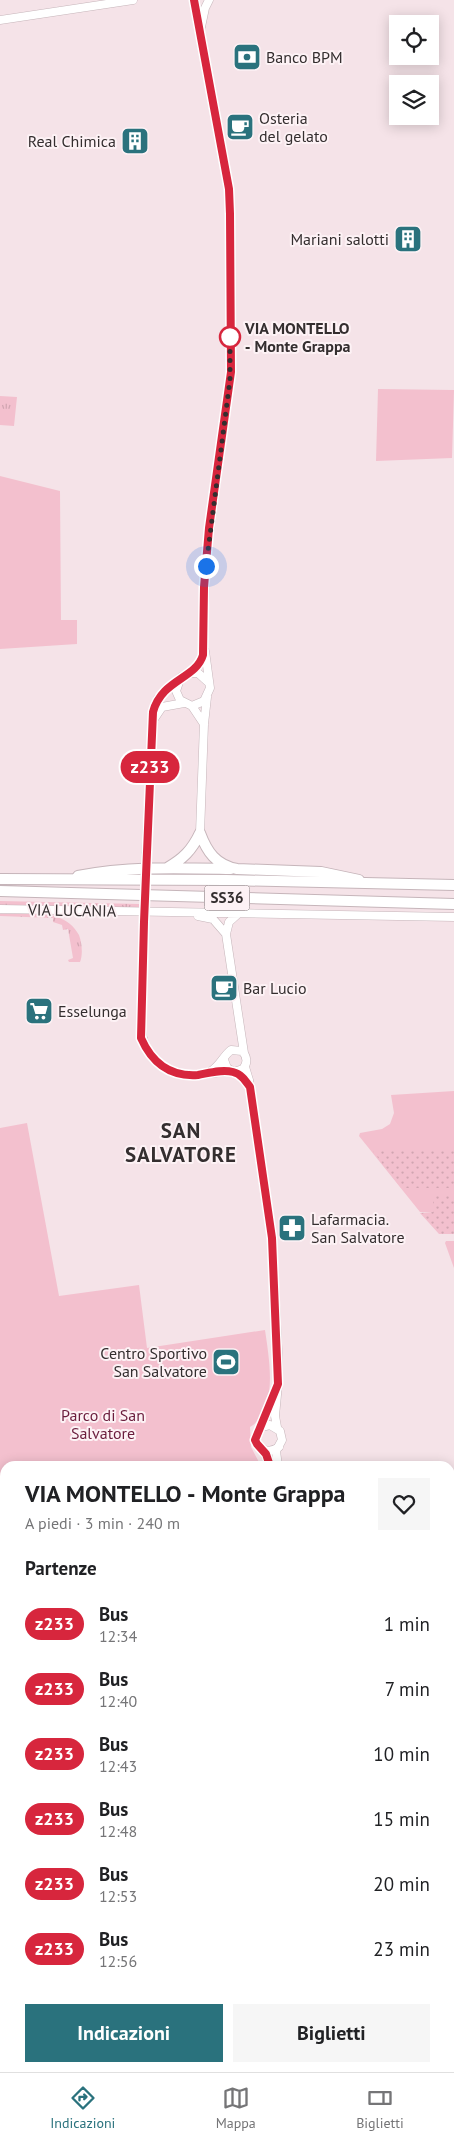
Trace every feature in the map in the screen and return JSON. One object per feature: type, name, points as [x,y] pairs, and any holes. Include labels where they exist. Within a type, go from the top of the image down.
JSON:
[{"type":"highway","points":[[166,868],[188,853],[194,846],[200,833]]},
{"type":"highway","points":[[200,833],[211,856],[227,867],[237,870]]},
{"type":"highway","points":[[58,880],[94,872],[166,868],[330,873],[366,883]]},
{"type":"highway","name":"SS36","points":[[0,878],[454,885]]},
{"type":"highway","name":"SS36","points":[[0,891],[454,904]]},
{"type":"street","points":[[0,20],[133,0]]},
{"type":"street","points":[[200,29],[205,8],[210,0]]},
{"type":"street","points":[[192,2],[200,29],[229,189],[231,372],[207,547],[204,647],[201,661],[158,698],[153,712],[146,852],[141,1038],[150,1056],[165,1069],[189,1075],[233,1072],[245,1067]]},
{"type":"street","points":[[200,833],[204,724],[209,691],[204,647]]},
{"type":"street","points":[[189,673],[202,675],[208,682]]},
{"type":"street","points":[[181,677],[176,686],[180,700],[188,704],[204,724]]},
{"type":"street","points":[[152,723],[162,708],[201,704],[207,697]]},
{"type":"street","name":"VIA LUCANIA","points":[[0,909],[454,917]]},
{"type":"street","points":[[159,911],[213,919],[226,934]]},
{"type":"street","points":[[239,913],[226,926],[226,934],[272,1238],[278,1384],[276,1416],[277,1427],[282,1435],[276,1456],[277,1461]]},
{"type":"street","points":[[234,1050],[241,1035]]},
{"type":"street","points":[[209,1073],[219,1066],[228,1052],[234,1050],[244,1053]]},
{"type":"street","points":[[224,1060],[225,1066],[242,1077],[250,1087]]},
{"type":"street","points":[[268,1461],[263,1450],[255,1440],[278,1384]]},
{"type":"street","points":[[261,1427],[270,1424],[277,1427]]},
{"type":"street","points":[[263,1450],[270,1452],[278,1448]]},
{"type":"green space","points":[[378,389],[454,390],[452,458],[376,461]]},
{"type":"green space","points":[[0,396],[17,397],[14,426],[0,425]]},
{"type":"green space","points":[[0,476],[60,491],[61,620],[77,620],[77,644],[0,649]]},
{"type":"green space","points":[[0,901],[139,904],[139,909],[0,906]]},
{"type":"green space","points":[[0,914],[44,914],[64,920],[79,935],[82,949],[80,962],[69,962],[68,960],[73,958],[68,929],[63,930],[62,925],[53,922],[53,918],[0,916]]},
{"type":"green space","points":[[454,1091],[454,1212],[420,1212],[359,1136],[360,1133],[382,1129],[390,1124],[394,1113],[391,1095]]},
{"type":"green space","name":"Parco di San Salvatore","points":[[27,1123],[59,1296],[139,1285],[147,1348],[265,1330],[270,1369],[269,1396],[265,1409],[259,1419],[250,1427],[251,1447],[258,1461],[0,1461],[0,1128]]},
{"type":"green space","points":[[372,1150],[454,1151],[454,1188],[401,1188]]},
{"type":"green space","points":[[433,1196],[454,1196],[454,1234],[439,1234],[420,1213],[433,1212]]},
{"type":"green space","points":[[446,1241],[454,1241],[454,1268],[445,1243]]},
{"type":"bus line","name":"z233","points":[[194,0],[193,4],[200,29],[229,189],[231,372],[209,528],[204,587],[203,655],[198,666],[169,686],[158,698],[153,712],[146,852],[141,1038],[150,1056],[165,1069],[178,1074],[189,1075],[231,1071],[242,1077],[250,1087],[274,1262],[278,1384],[267,1415],[255,1440],[266,1454],[268,1461]]},
{"type":"place","name":"Banco BPM","points":[[247,57]]},
{"type":"place","name":"Osteria del gelato","points":[[240,127]]},
{"type":"place","name":"Real Chimica","points":[[135,141]]},
{"type":"place","name":"Mariani salotti","points":[[408,239]]},
{"type":"place","name":"VIA MONTELLO ‐ Monte Grappa","points":[[230,337]]},
{"type":"place","name":"Bar Lucio","points":[[224,988]]},
{"type":"place","name":"Esselunga","points":[[39,1011]]},
{"type":"place","name":"Lafarmacia. San Salvatore","points":[[292,1228]]},
{"type":"place","name":"Centro Sportivo San Salvatore","points":[[226,1362]]},
{"type":"district","name":"SAN SALVATORE","points":[[181,1143]]},
{"type":"route","points":[[206,566],[210,518],[231,372],[230,337]]}]
